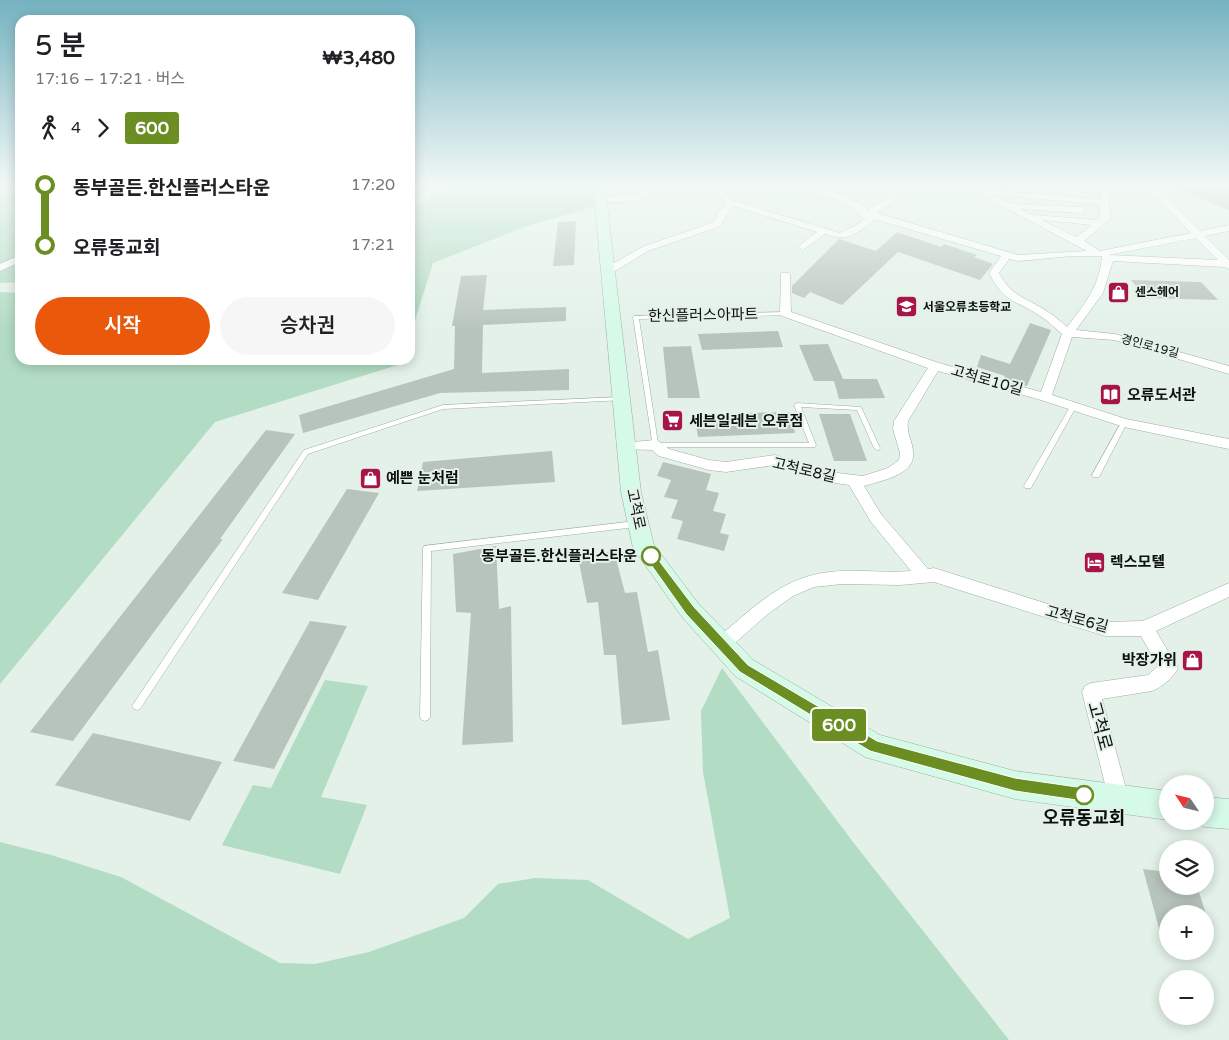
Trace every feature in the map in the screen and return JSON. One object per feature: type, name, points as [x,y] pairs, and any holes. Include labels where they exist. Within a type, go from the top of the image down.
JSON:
[{"type":"main road","name":"고척로","points":[[605,235],[631,492],[644,548],[690,610],[744,668],[875,747],[1015,785],[1159,805]]},
{"type":"main road","points":[[1214,813],[1229,814]]},
{"type":"street","points":[[608,271],[644,249],[687,235]]},
{"type":"street","points":[[803,247],[819,235]]},
{"type":"street","points":[[934,235],[1018,258],[1072,253],[1228,264]]},
{"type":"street","points":[[1045,396],[1068,333],[1098,292],[1108,262],[1102,256],[1062,235]]},
{"type":"street","points":[[1073,240],[1081,239],[1086,235]]},
{"type":"street","points":[[1102,256],[1195,235]]},
{"type":"street","points":[[1198,235],[1228,264]]},
{"type":"street","points":[[1007,255],[994,273],[1002,288],[1020,302],[1043,313],[1068,333]]},
{"type":"street","points":[[0,268],[15,260]]},
{"type":"street","points":[[785,274],[786,314]]},
{"type":"street","name":"고척로10길","points":[[786,314],[935,366],[1045,396],[1073,407],[1124,422],[1229,444]]},
{"type":"street","name":"경인로19길","points":[[1068,333],[1115,337],[1229,370]]},
{"type":"street","name":"고척로8길","points":[[626,446],[655,445],[664,452],[709,465],[726,467],[774,460],[829,478],[863,481],[893,472],[905,462],[907,453],[900,429],[901,421],[935,366]]},
{"type":"street","points":[[854,480],[864,502],[885,530],[913,559],[923,575]]},
{"type":"street","name":"고척로6길","points":[[722,644],[788,590],[822,579],[902,578],[934,575],[1105,629],[1133,630],[1145,628],[1229,590]]},
{"type":"street","name":"고척로","points":[[1119,800],[1091,692],[1152,683],[1169,668],[1145,628]]},
{"type":"lane","name":"한신플러스아파트","points":[[655,445],[636,317],[786,314]]},
{"type":"lane","points":[[137,706],[306,452],[444,407],[622,399]]},
{"type":"lane","points":[[655,445],[813,445],[797,405],[859,408],[877,448]]},
{"type":"lane","points":[[1028,486],[1073,407]]},
{"type":"lane","points":[[1096,475],[1124,422]]},
{"type":"lane","points":[[425,718],[427,548],[638,523]]},
{"type":"green space","points":[[0,235],[15,235],[15,256],[0,264]]},
{"type":"green space","points":[[415,235],[505,235],[433,263],[415,320]]},
{"type":"green space","points":[[15,259],[15,282],[0,283],[0,266]]},
{"type":"green space","points":[[0,292],[15,293],[15,365],[398,365],[215,422],[0,684]]},
{"type":"green space","points":[[722,668],[853,842],[1009,1040],[0,1040],[0,842],[51,855],[121,877],[280,963],[315,964],[369,952],[464,918],[498,884],[535,878],[588,880],[688,939],[730,918],[703,772],[701,711]]},
{"type":"green space","points":[[325,680],[368,686],[321,797],[367,805],[340,874],[222,845],[253,785],[271,788]]},
{"type":"building","points":[[557,235],[575,235],[574,265],[553,266]]},
{"type":"building","points":[[894,235],[904,235],[941,247],[944,244],[977,255],[974,257],[993,264],[980,280],[898,252],[842,305],[810,292],[804,298],[792,293],[792,286],[839,239],[876,251]]},
{"type":"building","points":[[487,275],[483,310],[566,307],[566,321],[483,325],[482,373],[569,369],[569,390],[440,393],[303,433],[299,415],[454,369],[455,326],[452,326],[461,276]]},
{"type":"building","points":[[1131,280],[1201,282],[1218,300],[1146,298]]},
{"type":"building","points":[[1030,323],[1051,330],[1027,386],[1004,379],[1005,376],[977,367],[981,355],[1010,364]]},
{"type":"building","points":[[778,331],[783,347],[702,350],[698,334]]},
{"type":"building","points":[[828,344],[843,379],[877,379],[885,398],[839,399],[834,381],[814,381],[799,345]]},
{"type":"building","points":[[691,346],[700,398],[668,398],[663,347]]},
{"type":"building","points":[[790,412],[795,433],[698,437],[694,414]]},
{"type":"building","points":[[819,414],[850,414],[867,461],[834,461]]},
{"type":"building","points":[[266,430],[295,434],[220,539],[223,539],[73,741],[30,732]]},
{"type":"building","points":[[552,451],[555,482],[417,491],[423,462]]},
{"type":"building","points":[[663,462],[711,474],[706,490],[719,493],[713,511],[726,514],[720,533],[729,535],[724,551],[677,539],[683,521],[671,518],[678,500],[664,497],[671,480],[657,476]]},
{"type":"building","points":[[347,489],[379,493],[318,600],[282,593]]},
{"type":"building","points":[[496,546],[499,609],[511,606],[513,742],[462,745],[471,613],[456,612],[453,554]]},
{"type":"building","points":[[614,551],[625,593],[637,592],[648,652],[658,650],[670,720],[622,725],[616,655],[604,655],[598,602],[587,603],[578,557]]},
{"type":"building","points":[[310,621],[347,626],[274,769],[233,761]]},
{"type":"building","points":[[93,733],[222,762],[190,821],[55,785]]},
{"type":"building","points":[[1143,869],[1159,871],[1159,895],[1200,895],[1203,905],[1159,905],[1159,928]]},
{"type":"bus line","name":"600","points":[[651,556],[690,610],[744,668],[875,747],[1015,785],[1084,795]]},
{"type":"place","name":"센스헤어","points":[[1119,292]]},
{"type":"place","name":"서울오류초등학교","points":[[907,307]]},
{"type":"place","name":"오류도서관","points":[[1111,395]]},
{"type":"place","name":"세븐일레븐 오류점","points":[[673,421]]},
{"type":"place","name":"예쁜 눈처럼","points":[[370,478]]},
{"type":"place","name":"동부골든.한신플러스타운","points":[[651,556]]},
{"type":"place","name":"렉스모텔","points":[[1094,562]]},
{"type":"place","name":"박장가위","points":[[1193,660]]},
{"type":"place","name":"오류동교회","points":[[1084,795]]}]
